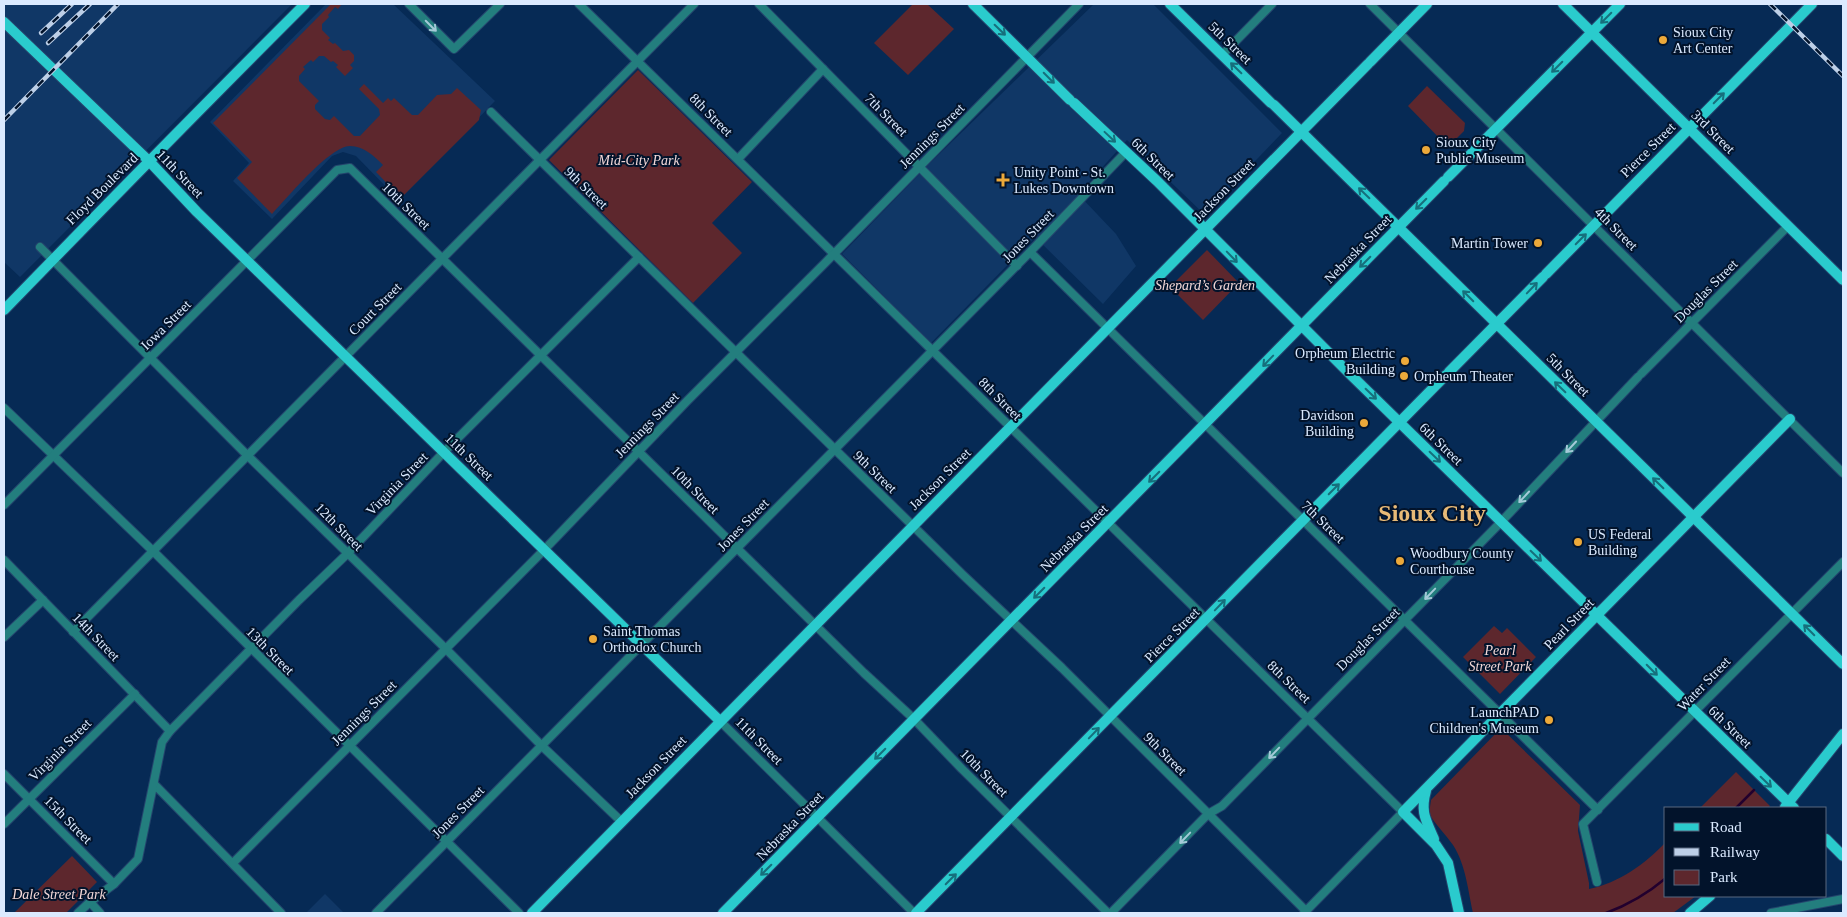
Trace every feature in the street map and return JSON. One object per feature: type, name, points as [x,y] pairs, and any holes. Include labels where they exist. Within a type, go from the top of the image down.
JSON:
[{"type":"main road","name":"Floyd Boulevard","points":[[4,310],[99,211],[150,162],[305,4]]},
{"type":"main road","name":"6th Street","points":[[973,4],[1597,615],[1789,807]]},
{"type":"main road","name":"5th Street","points":[[1170,4],[1843,664]]},
{"type":"main road","name":"Jackson Street","points":[[532,913],[1427,4]]},
{"type":"main road","name":"3rd Street","points":[[1563,4],[1843,280]]},
{"type":"main road","name":"Nebraska Street","points":[[723,913],[1620,4]]},
{"type":"main road","name":"Pierce Street","points":[[915,913],[1011,818],[1812,4]]},
{"type":"main road","name":"11th Street","points":[[4,22],[150,162],[247,260],[720,721]]},
{"type":"main road","name":"Pearl Street","points":[[1404,812],[1790,419]]},
{"type":"main road","points":[[1789,807],[1843,734]]},
{"type":"main road","points":[[1427,788],[1422,803],[1423,815],[1436,845],[1448,863],[1460,913]]},
{"type":"main road","points":[[1404,812],[1436,845]]},
{"type":"main road","points":[[1827,841],[1843,856]]},
{"type":"main road","points":[[1690,913],[1709,897]]},
{"type":"street","points":[[409,4],[454,48],[500,4]]},
{"type":"street","name":"8th Street","points":[[579,4],[1404,812]]},
{"type":"street","name":"Court Street","points":[[74,632],[694,4]]},
{"type":"street","name":"7th Street","points":[[759,4],[1017,266]]},
{"type":"street","name":"Jennings Street","points":[[233,863],[544,550],[1079,4]]},
{"type":"street","points":[[1222,55],[1272,4]]},
{"type":"street","name":"4th Street","points":[[1370,4],[1843,473]]},
{"type":"street","points":[[738,159],[759,134],[823,69]]},
{"type":"street","name":"9th Street","points":[[491,112],[962,575],[1013,620],[1305,912]]},
{"type":"street","name":"Jones Street","points":[[376,913],[1017,266],[1126,152]]},
{"type":"street","name":"10th Street","points":[[350,168],[1109,913]]},
{"type":"street","name":"Iowa Street","points":[[4,506],[337,170],[350,168]]},
{"type":"street","name":"Douglas Street","points":[[1109,913],[1208,814],[1222,806],[1501,522],[1595,421],[1788,226]]},
{"type":"street","name":"12th Street","points":[[40,247],[248,456],[445,648],[542,746],[622,822]]},
{"type":"street","name":"7th Street","points":[[1030,252],[1598,810]]},
{"type":"street","name":"Virginia Street","points":[[78,913],[114,884],[138,859],[162,742],[170,731],[250,649],[348,554],[444,452],[639,257]]},
{"type":"street","name":"13th Street","points":[[4,408],[154,552],[348,746],[519,913]]},
{"type":"street","name":"14th Street","points":[[4,560],[170,731]]},
{"type":"street","name":"Water Street","points":[[1597,882],[1583,824],[1843,562]]},
{"type":"street","points":[[4,637],[43,600]]},
{"type":"street","name":"Virginia Street","points":[[4,824],[135,694]]},
{"type":"street","name":"11th Street","points":[[720,721],[915,913]]},
{"type":"street","name":"15th Street","points":[[4,774],[114,884]]},
{"type":"street","points":[[154,784],[281,913]]},
{"type":"street","name":"Pearl Street","points":[[1305,912],[1404,812]]},
{"type":"street","points":[[1772,913],[1843,899]]},
{"type":"street","points":[[90,902],[100,913]]},
{"type":"shaded area","points":[[4,4],[292,4],[20,277],[4,262]]},
{"type":"shaded area","points":[[326,4],[393,4],[495,101],[399,200],[356,156],[343,152],[332,156],[272,219],[233,181],[249,163],[210,122]]},
{"type":"shaded area","name":"Unity Point - St. Lukes Downtown","points":[[1094,4],[1153,4],[1282,133],[1204,214],[1127,140],[1078,194],[1116,234],[1136,266],[1103,304],[1035,237],[931,343],[842,254],[928,165]]},
{"type":"shaded area","points":[[325,894],[344,913],[306,913]]},
{"type":"green space","points":[[331,4],[342,4],[338,9],[335,7],[328,15],[329,17],[322,24],[322,30],[333,44],[335,43],[343,51],[349,50],[354,55],[354,61],[350,65],[353,68],[345,76],[333,61],[331,62],[324,56],[319,56],[313,62],[311,60],[303,67],[305,69],[299,76],[299,81],[319,101],[315,105],[315,109],[325,119],[330,120],[334,116],[354,136],[360,136],[380,115],[379,109],[359,89],[364,84],[383,103],[388,98],[391,101],[394,98],[412,115],[418,115],[437,95],[451,94],[457,88],[481,110],[479,120],[401,198],[376,172],[383,165],[364,150],[350,146],[331,154],[320,163],[272,214],[237,178],[252,162],[213,123]]},
{"type":"green space","points":[[913,4],[927,4],[954,29],[908,75],[874,43]]},
{"type":"green space","name":"Mid-City Park","points":[[638,70],[752,182],[712,223],[742,253],[693,303],[549,160]]},
{"type":"green space","points":[[1427,86],[1465,123],[1464,131],[1448,147],[1408,106]]},
{"type":"green space","name":"Shepard’s Garden","points":[[1207,250],[1239,283],[1203,320],[1170,287]]},
{"type":"green space","name":"Pearl Street Park","points":[[1494,626],[1502,633],[1507,628],[1536,657],[1500,694],[1463,657]]},
{"type":"green space","points":[[1501,728],[1580,805],[1578,831],[1589,889],[1611,882],[1631,872],[1664,844],[1664,897],[1695,897],[1673,913],[1473,913],[1461,861],[1453,845],[1429,814],[1431,800]]},
{"type":"green space","points":[[1736,772],[1770,806],[1769,807],[1701,807]]},
{"type":"green space","name":"Dale Street Park","points":[[72,856],[97,882],[66,913],[14,913]]},
{"type":"waterway","points":[[1737,807],[1754,790]]},
{"type":"waterway","points":[[1606,913],[1637,898],[1664,880]]},
{"type":"railway","points":[[41,33],[72,4]]},
{"type":"railway","points":[[48,43],[90,4]]},
{"type":"railway","points":[[4,120],[118,4]]},
{"type":"railway","points":[[1770,4],[1843,76]]},
{"type":"place","name":"Sioux City Art Center","points":[[1663,40]]},
{"type":"place","name":"Sioux City Public Museum","points":[[1426,150]]},
{"type":"place","name":"Unity Point - St. Lukes Downtown","points":[[1003,180]]},
{"type":"place","name":"Martin Tower","points":[[1538,243]]},
{"type":"place","name":"Orpheum Electric Building","points":[[1405,361]]},
{"type":"place","name":"Orpheum Theater","points":[[1404,376]]},
{"type":"place","name":"Davidson Building","points":[[1364,423]]},
{"type":"place","name":"US Federal Building","points":[[1578,542]]},
{"type":"place","name":"Woodbury County Courthouse","points":[[1400,561]]},
{"type":"place","name":"Saint Thomas Orthodox Church","points":[[593,639]]},
{"type":"place","name":"LaunchPAD Children's Museum","points":[[1549,720]]},
{"type":"district","name":"Sioux City","points":[[1432,513]]}]
